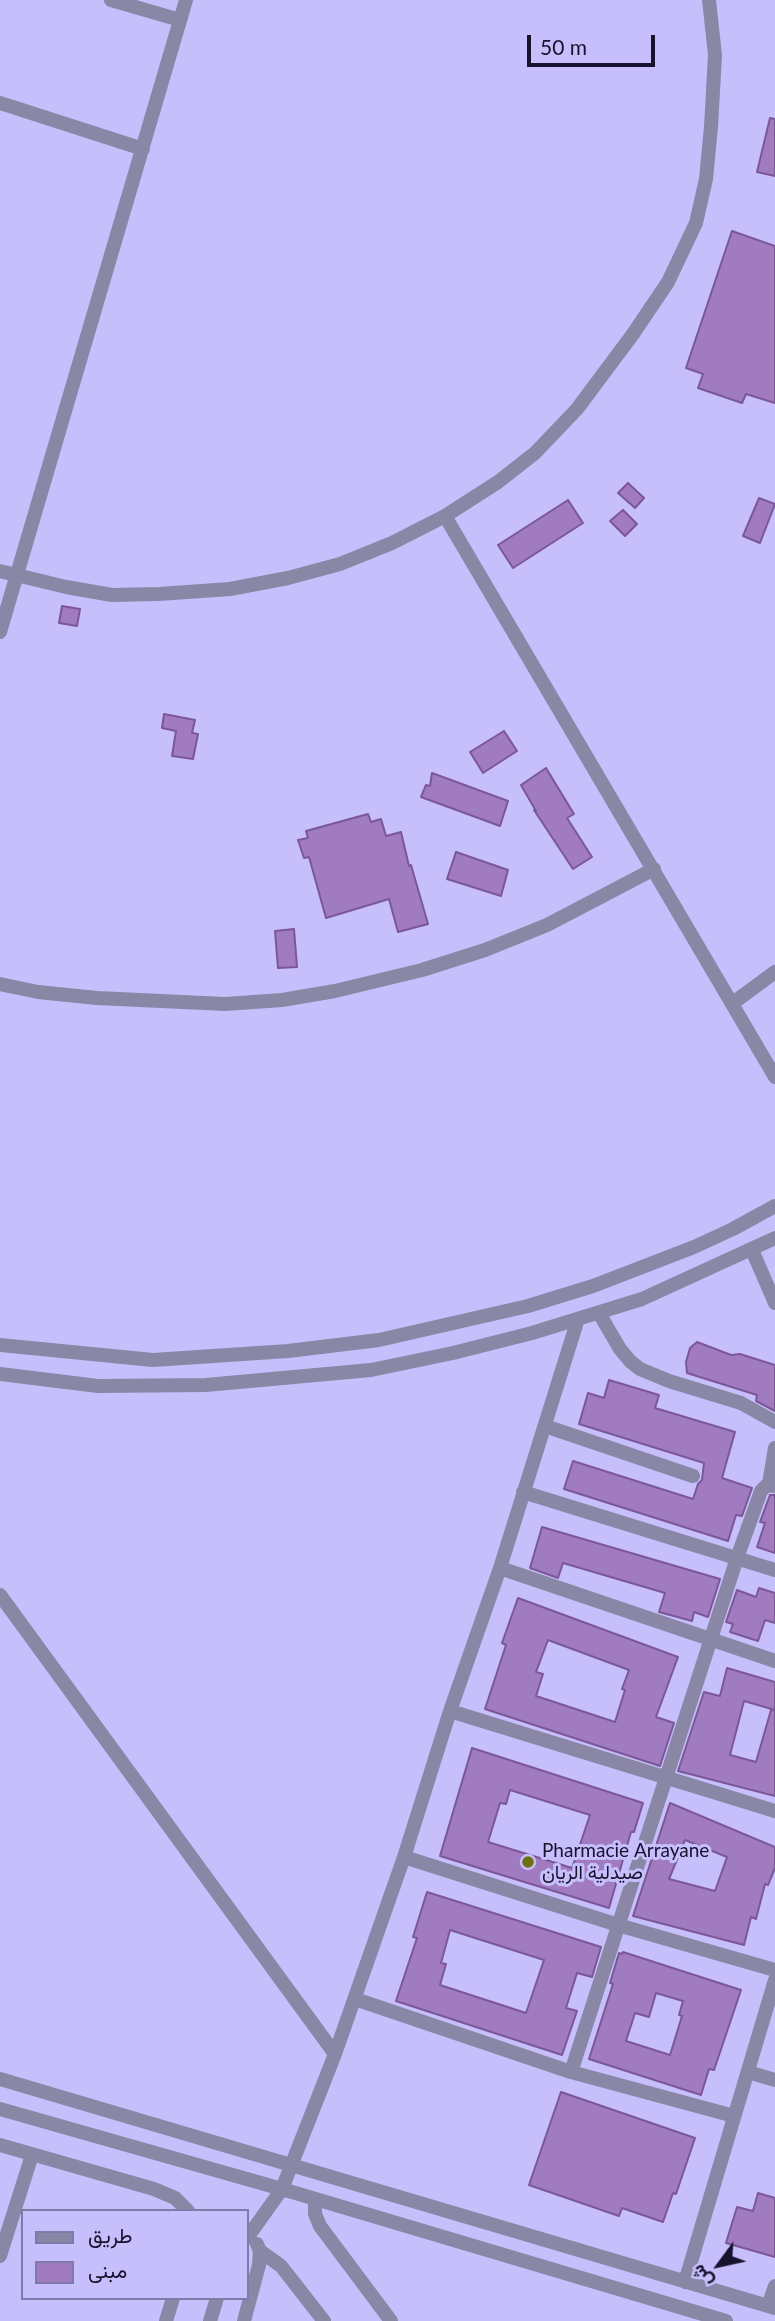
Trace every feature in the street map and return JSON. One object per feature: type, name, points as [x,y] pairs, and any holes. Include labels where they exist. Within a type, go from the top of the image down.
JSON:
[{"type":"street","points":[[111,0],[180,20]]},
{"type":"street","points":[[0,632],[186,0]]},
{"type":"street","points":[[0,571],[18,577],[112,594],[230,589],[288,579],[340,564],[445,516],[498,482],[535,453],[577,409],[633,334],[668,282],[696,223],[706,179],[715,55],[709,0]]},
{"type":"street","points":[[0,103],[143,149]]},
{"type":"street","points":[[445,516],[775,1077]]},
{"type":"street","points":[[0,984],[38,992],[97,998],[225,1004],[282,1000],[335,991],[422,970],[485,950],[547,925],[654,869]]},
{"type":"street","points":[[733,1003],[775,972]]},
{"type":"street","points":[[0,1345],[152,1360],[288,1351],[379,1340],[528,1306],[604,1282],[694,1247],[775,1206]]},
{"type":"street","points":[[0,1374],[97,1386],[206,1385],[371,1370],[453,1353],[642,1299],[775,1238]]},
{"type":"street","points":[[752,1250],[775,1303]]},
{"type":"street","points":[[599,1313],[630,1362],[669,1381],[741,1402],[775,1422]]},
{"type":"street","points":[[324,2321],[287,2272],[260,2250],[250,2235],[282,2189],[355,1999],[500,1568],[578,1319]]},
{"type":"street","points":[[545,1426],[693,1476]]},
{"type":"street","points":[[571,2072],[737,1558],[761,1491],[772,1485],[775,1448]]},
{"type":"street","points":[[523,1492],[775,1570]]},
{"type":"street","points":[[500,1568],[775,1661]]},
{"type":"street","points":[[0,1594],[335,2054]]},
{"type":"street","points":[[450,1711],[775,1811]]},
{"type":"street","points":[[404,1857],[618,1926],[775,1970]]},
{"type":"street","points":[[685,2282],[775,1980]]},
{"type":"street","points":[[355,1999],[571,2072],[734,2116]]},
{"type":"street","points":[[748,2072],[775,2080]]},
{"type":"street","points":[[0,2079],[771,2307],[775,2286]]},
{"type":"street","points":[[0,2109],[282,2189],[726,2321]]},
{"type":"street","points":[[0,2145],[154,2189],[175,2198],[186,2209]]},
{"type":"street","points":[[0,2256],[32,2155]]},
{"type":"street","points":[[315,2199],[315,2214],[320,2227],[391,2321]]},
{"type":"street","points":[[244,2321],[259,2265],[260,2250]]},
{"type":"street","points":[[166,2321],[172,2300]]},
{"type":"street","points":[[211,2321],[216,2300]]},
{"type":"building","points":[[770,118],[775,119],[775,176],[757,172]]},
{"type":"building","points":[[732,231],[775,246],[775,403],[746,394],[742,403],[698,388],[703,374],[686,368]]},
{"type":"building","points":[[628,483],[644,498],[635,508],[618,493]]},
{"type":"building","points":[[759,498],[775,504],[760,543],[743,536]]},
{"type":"building","points":[[568,500],[583,523],[513,568],[498,545]]},
{"type":"building","points":[[623,510],[637,524],[625,536],[610,521]]},
{"type":"building","points":[[62,606],[80,609],[77,626],[59,623]]},
{"type":"building","points":[[164,714],[195,720],[192,733],[198,734],[193,759],[172,756],[176,731],[162,728]]},
{"type":"building","points":[[504,731],[517,751],[483,773],[470,752]]},
{"type":"building","points":[[546,768],[574,814],[567,818],[592,857],[573,869],[534,810],[536,811],[521,785]]},
{"type":"building","points":[[432,773],[508,801],[500,826],[421,797],[426,785],[430,786]]},
{"type":"building","points":[[368,814],[371,822],[381,819],[386,836],[401,832],[428,924],[398,932],[389,899],[326,918],[309,857],[304,858],[298,840],[308,838],[306,831]]},
{"type":"building","points":[[456,852],[508,870],[501,896],[447,879]]},
{"type":"building","points":[[294,929],[297,967],[278,968],[275,931]]},
{"type":"building","points":[[697,1342],[731,1355],[740,1354],[775,1365],[775,1411],[756,1401],[757,1395],[687,1373],[686,1362],[690,1348]]},
{"type":"building","points":[[609,1380],[659,1395],[655,1408],[735,1432],[722,1478],[752,1488],[742,1516],[736,1515],[728,1541],[564,1489],[573,1461],[693,1499],[702,1480],[704,1463],[579,1424],[588,1393],[604,1398]]},
{"type":"building","points":[[770,1495],[775,1495],[775,1553],[757,1547],[765,1523],[760,1522]]},
{"type":"building","points":[[542,1527],[720,1579],[708,1617],[694,1612],[692,1621],[659,1612],[665,1593],[563,1563],[558,1578],[530,1568]]},
{"type":"building","points":[[759,1588],[775,1593],[775,1623],[765,1620],[758,1641],[730,1632],[733,1624],[726,1622],[737,1590],[756,1597]]},
{"type":"building","points":[[518,1598],[678,1657],[656,1717],[674,1723],[660,1766],[485,1709],[506,1645],[502,1643]],"holes":[[[548,1640],[629,1670],[615,1722],[536,1696],[543,1674],[536,1672]]]},
{"type":"building","points":[[727,1668],[775,1682],[775,1710],[775,1796],[678,1771],[704,1692],[720,1696]],"holes":[[[744,1701],[775,1710],[771,1710],[756,1762],[730,1755]]]},
{"type":"building","points":[[472,1748],[643,1803],[634,1832],[631,1832],[609,1908],[440,1856]],"holes":[[[510,1790],[590,1815],[572,1868],[488,1842],[500,1803],[506,1804]]]},
{"type":"building","points":[[670,1803],[775,1847],[775,1868],[768,1885],[765,1884],[756,1919],[751,1917],[744,1945],[633,1916]],"holes":[[[685,1840],[727,1857],[715,1891],[669,1879]]]},
{"type":"building","points":[[427,1892],[601,1947],[592,1977],[577,1973],[566,2008],[577,2011],[562,2055],[396,2001],[417,1938],[413,1937]],"holes":[[[450,1930],[544,1960],[526,2013],[440,1985],[446,1964],[441,1963]]]},
{"type":"building","points":[[623,1952],[741,1990],[714,2070],[709,2069],[701,2095],[589,2059],[613,1984],[610,1983],[619,1953]],"holes":[[[656,1993],[683,2001],[679,2015],[682,2016],[670,2055],[626,2041],[635,2013],[649,2017]]]},
{"type":"building","points":[[561,2092],[695,2138],[676,2194],[673,2193],[663,2222],[622,2208],[619,2216],[529,2185]]},
{"type":"building","points":[[758,2193],[775,2198],[775,2257],[726,2243],[737,2207],[753,2211]]},
{"type":"place","name":"Pharmacie Arrayane صيدلية الريان","points":[[528,1862]]}]
